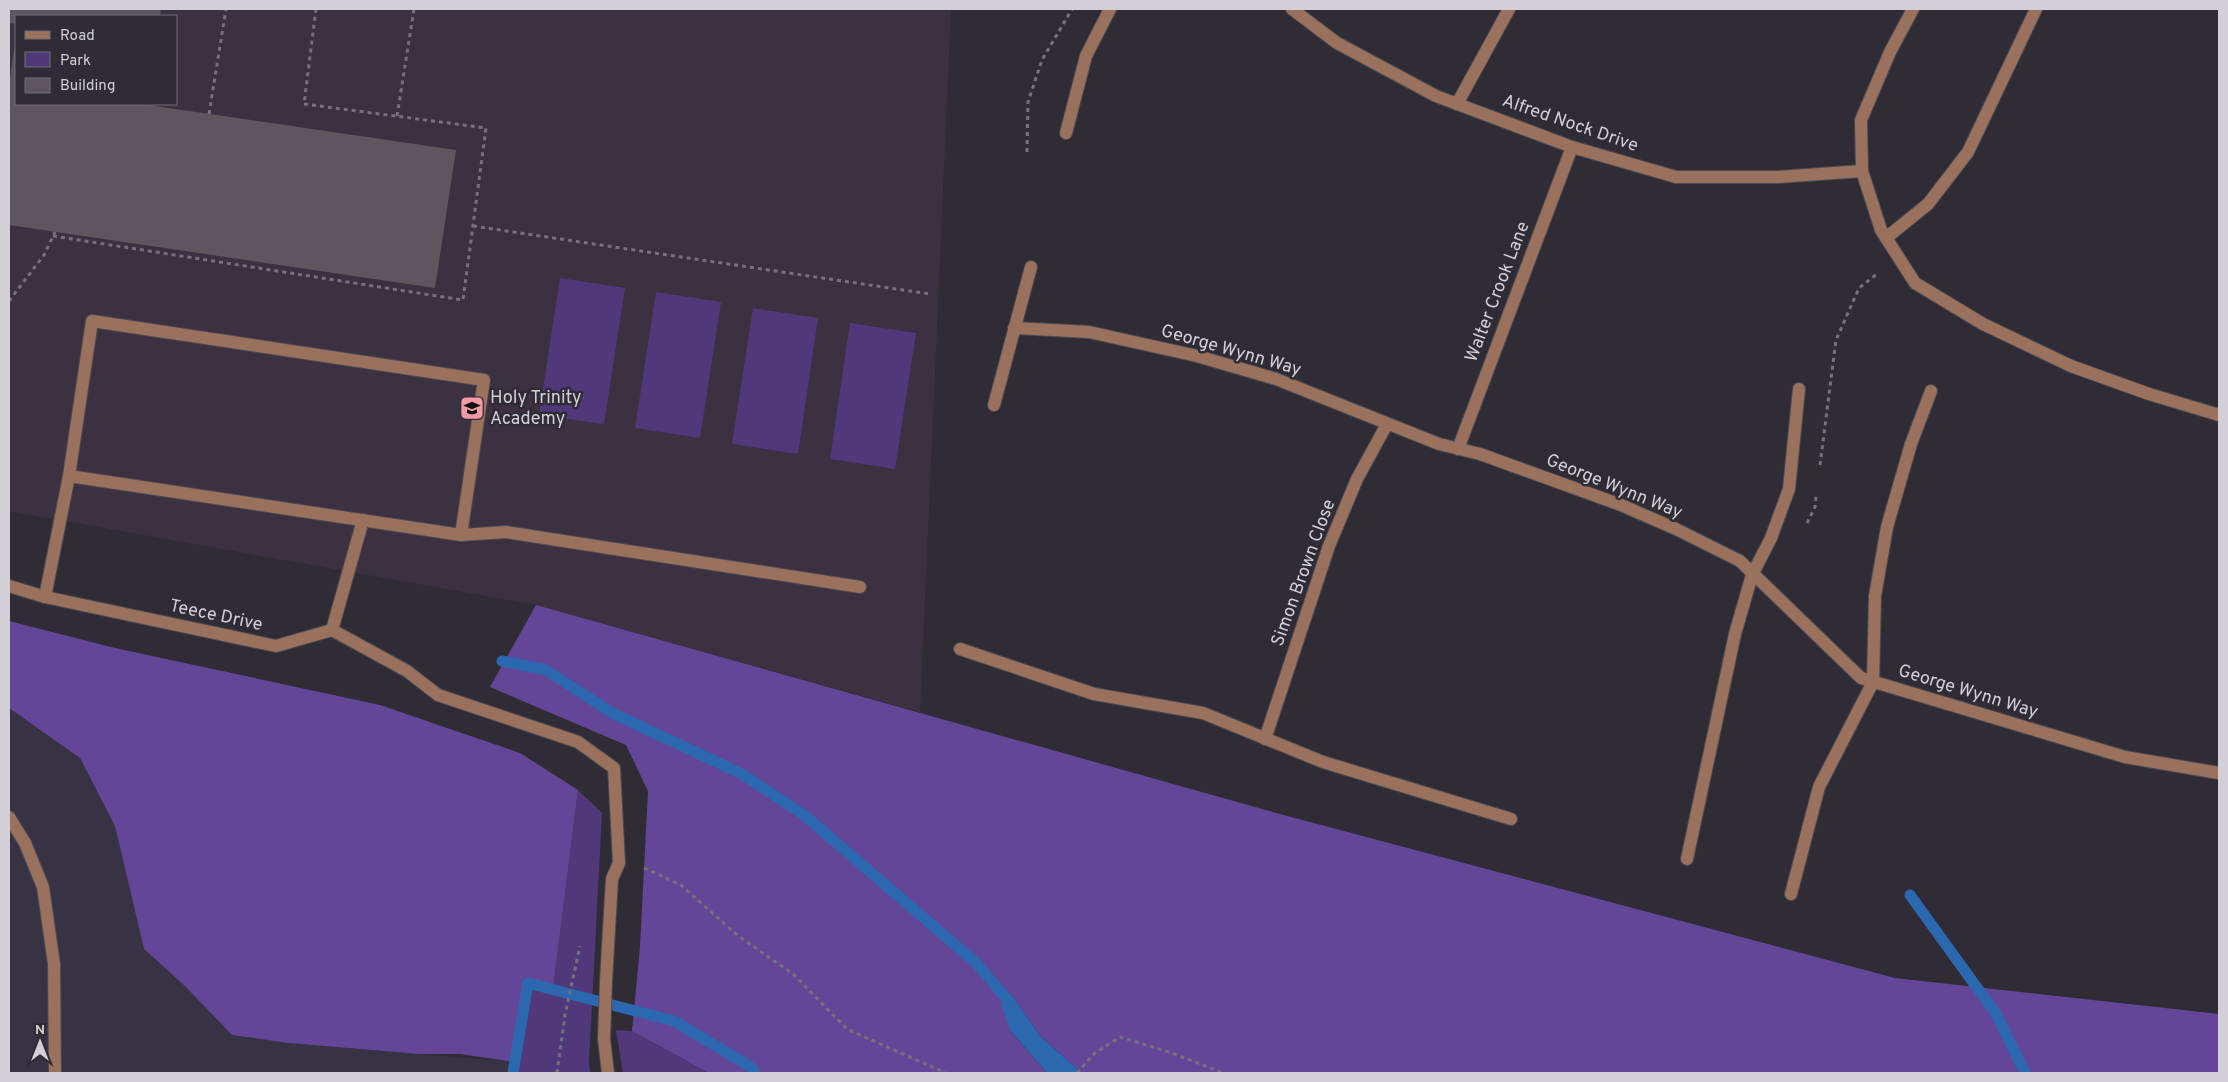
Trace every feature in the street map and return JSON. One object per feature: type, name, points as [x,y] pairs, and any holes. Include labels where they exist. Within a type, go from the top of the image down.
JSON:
[{"type":"street","points":[[1066,133],[1086,56],[1110,9]]},
{"type":"street","name":"Alfred Nock Drive","points":[[1292,9],[1337,43],[1436,96],[1572,147],[1676,177],[1778,177],[1862,170]]},
{"type":"street","points":[[1457,104],[1509,9]]},
{"type":"street","points":[[1913,9],[1890,52],[1861,120],[1862,170],[1881,230],[1915,282],[1982,324],[2071,366],[2148,394],[2219,415]]},
{"type":"street","points":[[1886,238],[1928,204],[1968,152],[2036,9]]},
{"type":"street","name":"Walter Crook Lane","points":[[1458,449],[1572,147]]},
{"type":"street","points":[[994,405],[1031,267]]},
{"type":"street","points":[[45,597],[69,476],[92,321],[484,380],[461,535]]},
{"type":"street","name":"George Wynn Way","points":[[1014,328],[1089,332],[1197,356],[1276,379],[1439,444],[1480,454],[1621,505],[1676,529],[1740,561],[1752,575],[1861,678],[2125,757],[2219,773]]},
{"type":"street","points":[[1687,859],[1735,634],[1752,575],[1771,538],[1789,489],[1799,389]]},
{"type":"street","points":[[1791,894],[1819,787],[1873,682],[1875,596],[1886,527],[1911,444],[1931,391]]},
{"type":"street","name":"Simon Brown Close","points":[[1265,739],[1329,546],[1357,479],[1387,424]]},
{"type":"street","points":[[69,476],[461,535],[506,532],[860,587]]},
{"type":"street","points":[[363,520],[332,630],[407,671],[438,695],[578,742],[614,768],[619,863],[612,879],[606,981],[604,1039],[608,1073]]},
{"type":"street","name":"Teece Drive","points":[[9,586],[45,597],[276,646],[332,630]]},
{"type":"street","points":[[960,650],[1094,694],[1203,713],[1323,762],[1511,819]]},
{"type":"street","points":[[9,817],[25,843],[43,887],[54,964],[55,1073]]},
{"type":"path","points":[[209,114],[226,9]]},
{"type":"path","points":[[53,236],[462,300],[486,128],[304,104],[316,9]]},
{"type":"path","points":[[397,116],[414,9]]},
{"type":"path","points":[[1027,152],[1028,102],[1042,60],[1072,9]]},
{"type":"path","points":[[473,226],[930,294]]},
{"type":"path","points":[[9,301],[44,255],[55,232]]},
{"type":"path","points":[[1820,469],[1836,340],[1859,288],[1899,257]]},
{"type":"path","points":[[1806,524],[1815,507],[1818,488]]},
{"type":"path","points":[[619,856],[681,886],[737,935],[793,974],[846,1029],[946,1073]]},
{"type":"path","points":[[557,1073],[565,1015],[578,950]]},
{"type":"path","points":[[1077,1073],[1095,1053],[1120,1036],[1172,1053],[1223,1073]]},
{"type":"shaded area","name":"Holy Trinity Academy","points":[[9,9],[951,9],[920,712],[536,605],[9,511]]},
{"type":"shaded area","points":[[536,605],[1280,814],[1895,978],[2219,1014],[2219,1073],[1082,1073],[1040,1036],[1011,994],[1010,1030],[1047,1073],[709,1073],[632,1031],[640,947],[648,791],[626,745],[490,687]]},
{"type":"shaded area","points":[[9,621],[115,648],[380,705],[520,753],[578,790],[553,989],[528,983],[515,1062],[460,1054],[419,1054],[289,1043],[232,1035],[185,986],[144,949],[115,826],[80,758],[9,708]]},
{"type":"shaded area","points":[[9,708],[80,758],[115,826],[144,949],[185,986],[289,1043],[515,1062],[513,1073],[9,1073]]},
{"type":"green space","points":[[560,278],[625,288],[604,424],[539,415]]},
{"type":"green space","points":[[656,292],[721,302],[700,438],[635,428]]},
{"type":"green space","points":[[753,308],[818,318],[798,454],[732,444]]},
{"type":"green space","points":[[850,323],[916,333],[895,469],[830,459]]},
{"type":"green space","points":[[578,790],[602,813],[589,1062],[590,1073],[513,1073],[528,983],[553,989]]},
{"type":"green space","points":[[616,1030],[632,1031],[709,1073],[623,1073]]},
{"type":"water","points":[[1011,994],[1040,1036],[1082,1073],[1047,1073],[1010,1030],[1001,1003]]},
{"type":"building","points":[[9,9],[161,9],[160,15],[15,15],[15,24],[9,23]]},
{"type":"building","points":[[15,44],[15,105],[148,105],[456,150],[435,288],[9,225],[9,84]]},
{"type":"waterway","points":[[502,661],[546,670],[612,713],[742,774],[804,815],[975,962],[1006,998]]},
{"type":"waterway","points":[[1910,895],[1996,1014],[2025,1073]]},
{"type":"waterway","points":[[513,1073],[528,983],[674,1021],[751,1067],[755,1073]]},
{"type":"place","name":"Holy Trinity Academy","points":[[472,408]]}]
